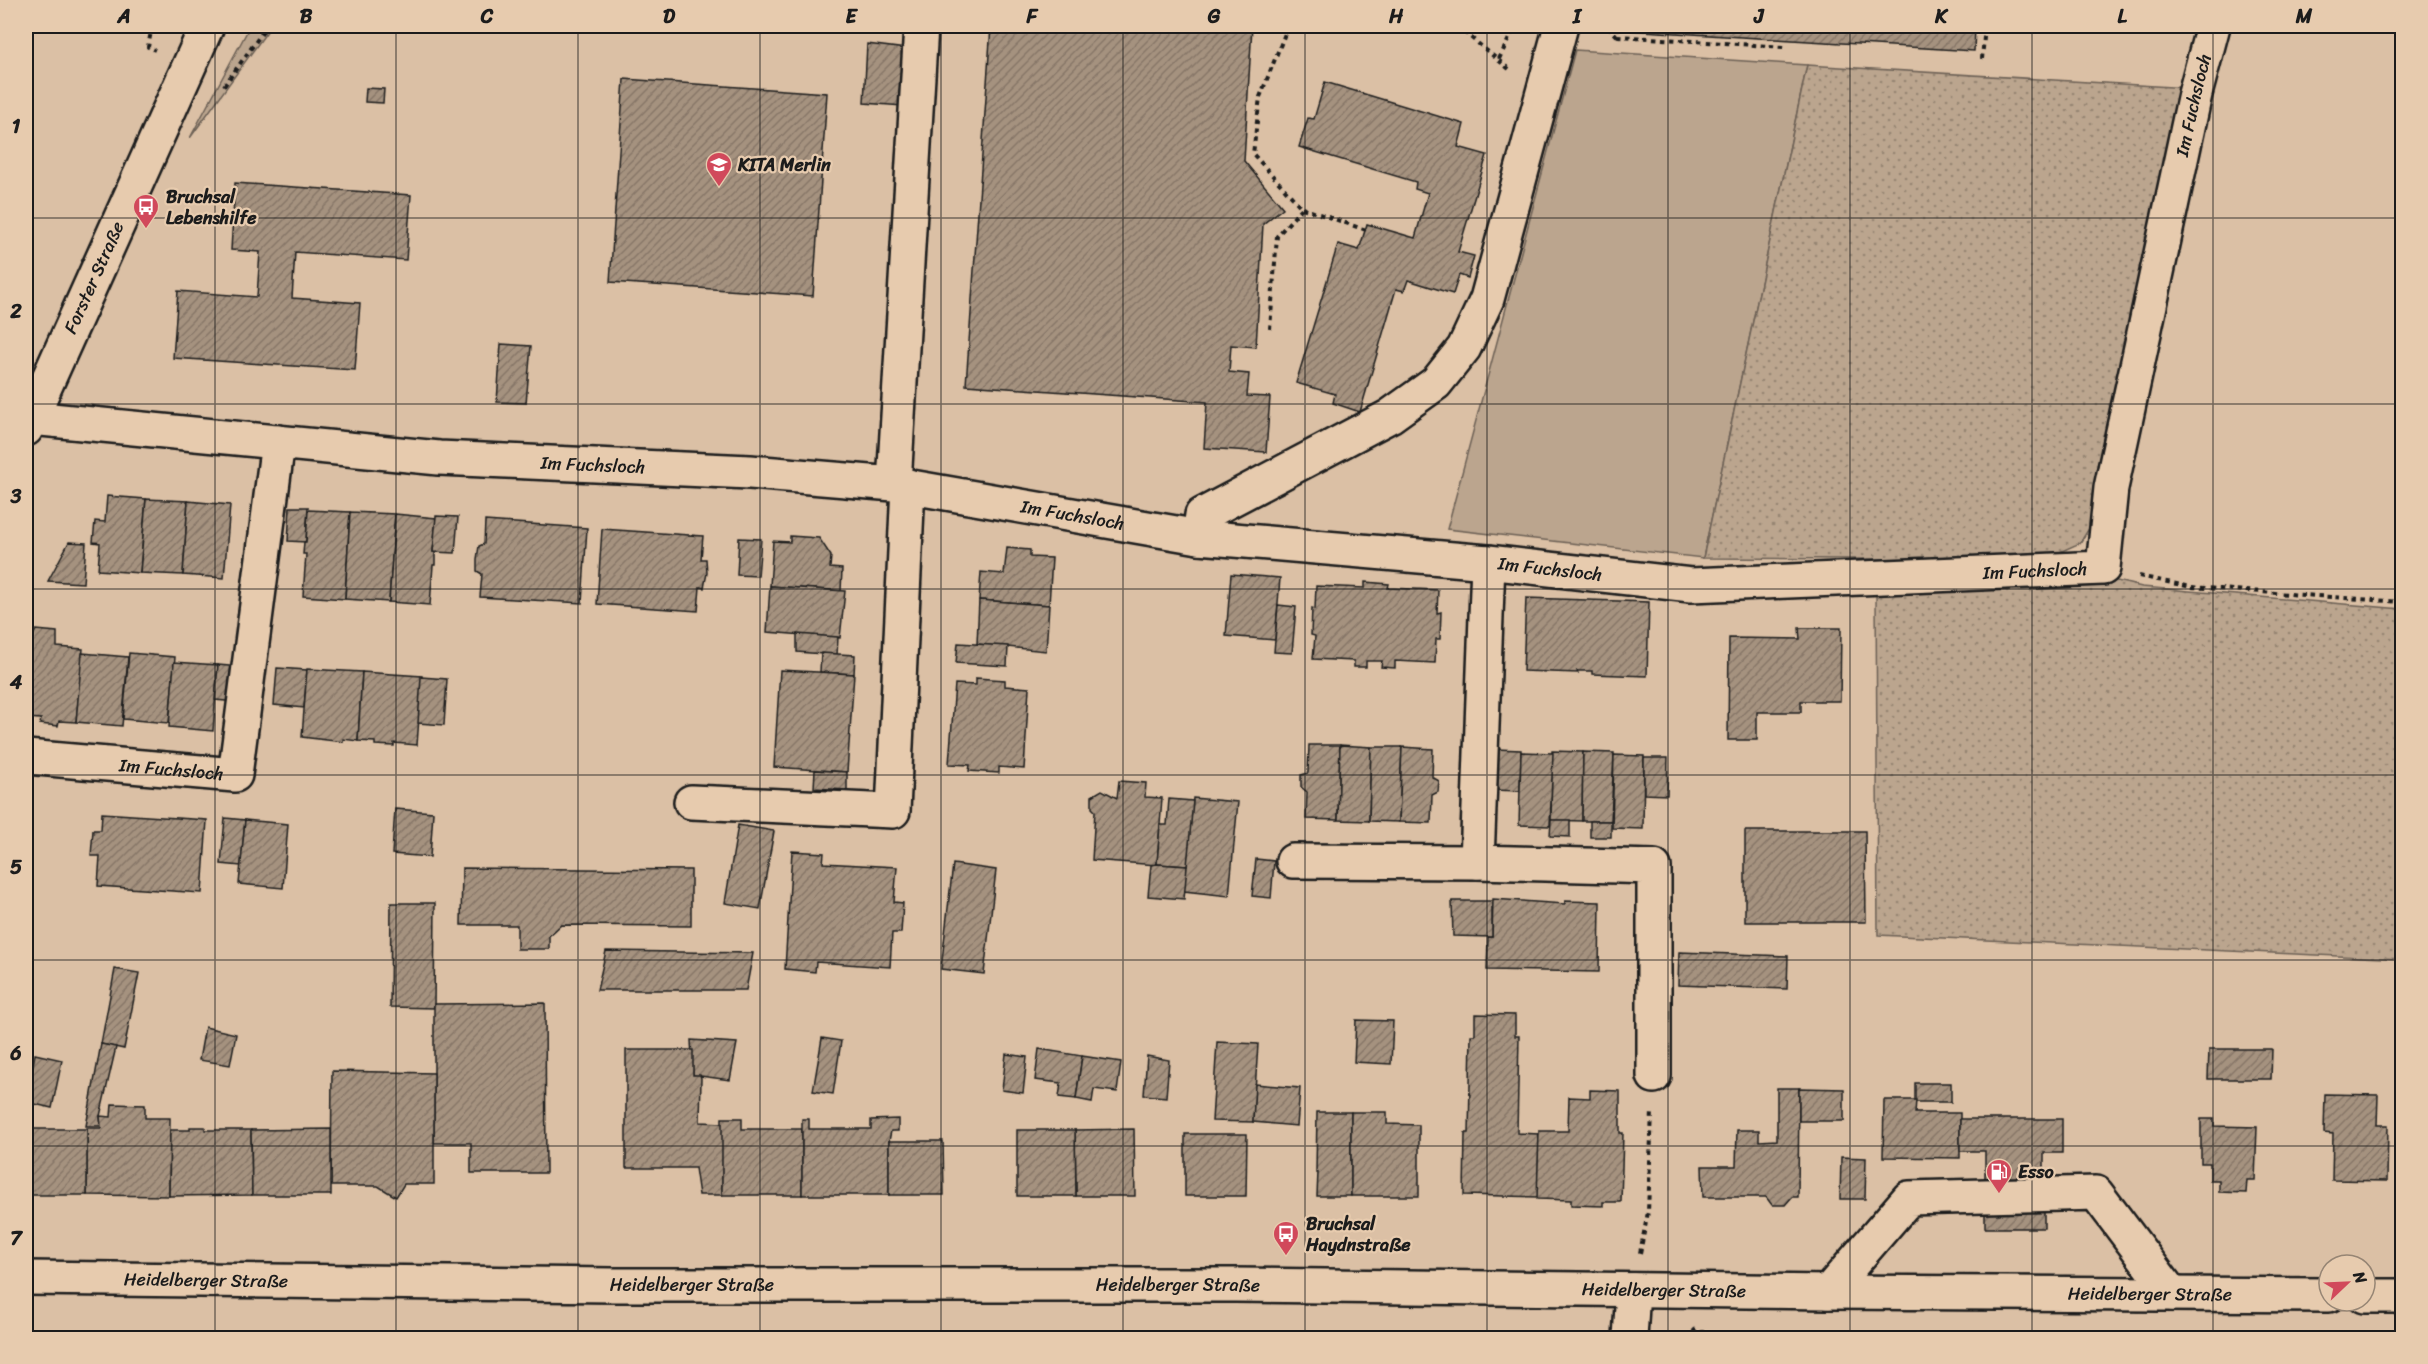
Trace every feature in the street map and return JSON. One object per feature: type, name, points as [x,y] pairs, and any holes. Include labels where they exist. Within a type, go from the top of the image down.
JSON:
[{"type":"street","name":"Forster Straße","points":[[28,423],[207,26]]},
{"type":"street","points":[[691,802],[893,811],[901,485],[921,26]]},
{"type":"street","points":[[1199,537],[1202,514],[1390,416],[1436,383],[1464,348],[1487,299],[1561,26]]},
{"type":"street","name":"Im Fuchsloch","points":[[28,423],[278,442],[439,458],[750,472],[901,485],[1199,537],[1488,562],[1691,585],[2103,567],[2111,488],[2195,94],[2213,26]]},
{"type":"street","name":"Im Fuchsloch","points":[[26,757],[235,775],[278,442]]},
{"type":"street","name":"Im Fuchsloch","points":[[1477,862],[1488,562]]},
{"type":"street","points":[[1293,861],[1477,862],[1654,867],[1654,1076]]},
{"type":"street","points":[[1828,1292],[1909,1198],[2096,1193],[2172,1294]]},
{"type":"street","name":"Heidelberger Straße","points":[[26,1278],[613,1285],[1235,1285],[2317,1295]]},
{"type":"street","points":[[1630,1338],[1633,1290]]},
{"type":"street","points":[[2377,1296],[2403,1296]]},
{"type":"path","points":[[148,47],[152,26]]},
{"type":"path","points":[[1288,26],[1260,97],[1253,154],[1302,208],[1366,230]]},
{"type":"path","points":[[1457,26],[1528,87],[1540,104]]},
{"type":"path","points":[[1498,59],[1515,26]]},
{"type":"path","points":[[1608,26],[1618,36],[1784,47]]},
{"type":"path","points":[[1618,26],[1618,36]]},
{"type":"path","points":[[1982,59],[1984,26]]},
{"type":"path","points":[[1270,329],[1277,236],[1302,208]]},
{"type":"path","points":[[2103,567],[2192,587],[2403,602]]},
{"type":"path","points":[[1633,1290],[1648,1212],[1654,1076]]},
{"type":"shaded area","points":[[250,26],[271,26],[190,138]]},
{"type":"shaded area","points":[[1575,50],[1807,65],[1703,558],[1447,529]]},
{"type":"shaded area","points":[[1807,65],[2188,88],[2098,514],[2080,543],[2042,560],[1703,558]]},
{"type":"shaded area","points":[[2100,577],[2142,587],[2402,609],[2402,959],[1878,935],[1876,592]]},
{"type":"building","points":[[991,26],[1252,26],[1244,161],[1283,208],[1263,224],[1256,347],[1231,345],[1229,372],[1249,374],[1247,396],[1270,397],[1266,452],[1204,448],[1207,402],[966,385]]},
{"type":"building","points":[[1628,26],[1975,26],[1974,51],[1627,30]]},
{"type":"building","points":[[867,44],[906,49],[903,106],[864,103]]},
{"type":"building","name":"KITA Merlin","points":[[624,79],[827,93],[813,296],[610,282]]},
{"type":"building","points":[[1325,82],[1464,124],[1458,147],[1487,155],[1458,252],[1474,256],[1468,278],[1459,275],[1453,294],[1408,280],[1404,291],[1396,289],[1360,412],[1333,403],[1335,394],[1296,383],[1338,244],[1359,250],[1367,224],[1415,238],[1428,193],[1415,189],[1416,182],[1299,147],[1308,118],[1314,119]]},
{"type":"building","points":[[366,88],[384,89],[383,103],[365,102]]},
{"type":"building","points":[[235,183],[411,195],[406,260],[295,252],[292,298],[360,303],[355,370],[173,358],[178,291],[257,297],[260,252],[231,250]]},
{"type":"building","points":[[501,344],[531,346],[526,403],[497,402]]},
{"type":"building","points":[[107,496],[146,499],[140,573],[98,570],[100,543],[93,542],[95,521],[105,522]]},
{"type":"building","points":[[146,499],[188,501],[183,575],[140,573]]},
{"type":"building","points":[[188,501],[230,505],[224,578],[183,575]]},
{"type":"building","points":[[290,507],[308,507],[306,542],[288,541]]},
{"type":"building","points":[[308,510],[350,512],[345,599],[303,596],[306,554],[303,554]]},
{"type":"building","points":[[350,512],[395,514],[389,602],[345,599]]},
{"type":"building","points":[[395,514],[436,518],[433,552],[435,552],[435,565],[433,565],[430,605],[389,602]]},
{"type":"building","points":[[436,516],[458,517],[455,553],[433,552]]},
{"type":"building","points":[[485,521],[587,528],[582,603],[480,597],[482,574],[477,571],[477,559],[479,546],[484,544]]},
{"type":"building","points":[[602,529],[703,536],[701,559],[706,559],[707,573],[704,588],[700,587],[698,611],[597,604]]},
{"type":"building","points":[[790,536],[819,538],[831,556],[830,568],[842,569],[841,591],[770,586],[773,541],[790,542]]},
{"type":"building","points":[[739,538],[761,539],[758,576],[737,575]]},
{"type":"building","points":[[69,542],[86,543],[83,583],[48,581]]},
{"type":"building","points":[[1007,548],[1030,550],[1030,557],[1052,558],[1049,605],[979,600],[981,572],[1004,574]]},
{"type":"building","points":[[1231,574],[1280,578],[1275,640],[1226,636]]},
{"type":"building","points":[[1365,582],[1389,584],[1388,588],[1438,590],[1437,613],[1441,612],[1440,639],[1436,639],[1435,663],[1395,661],[1395,668],[1381,667],[1382,661],[1366,661],[1366,667],[1354,667],[1354,661],[1313,659],[1315,636],[1311,635],[1312,608],[1315,609],[1316,586],[1365,588]]},
{"type":"building","points":[[770,586],[845,591],[840,638],[767,632]]},
{"type":"building","points":[[1526,598],[1649,602],[1647,676],[1592,674],[1592,671],[1577,671],[1578,673],[1523,671]]},
{"type":"building","points":[[979,600],[1049,605],[1046,651],[977,644]]},
{"type":"building","points":[[1278,605],[1296,607],[1292,653],[1274,652]]},
{"type":"building","points":[[1799,628],[1841,628],[1840,701],[1801,701],[1801,712],[1757,712],[1757,740],[1728,740],[1729,638],[1800,639]]},
{"type":"building","points":[[36,630],[57,632],[57,647],[83,649],[76,722],[59,721],[58,726],[40,724],[41,719],[26,718],[27,647]]},
{"type":"building","points":[[797,634],[838,637],[837,655],[797,652]]},
{"type":"building","points":[[958,643],[1008,646],[1007,666],[956,663]]},
{"type":"building","points":[[82,653],[128,657],[122,726],[76,722]]},
{"type":"building","points":[[129,653],[175,657],[169,723],[123,719]]},
{"type":"building","points":[[821,653],[855,655],[854,674],[820,672]]},
{"type":"building","points":[[174,662],[218,665],[213,731],[169,727]]},
{"type":"building","points":[[218,665],[240,667],[237,702],[215,700]]},
{"type":"building","points":[[277,668],[307,670],[304,708],[274,705]]},
{"type":"building","points":[[307,669],[362,672],[358,741],[343,739],[343,742],[302,737]]},
{"type":"building","points":[[780,670],[854,674],[847,772],[774,767]]},
{"type":"building","points":[[362,672],[422,676],[417,745],[394,743],[394,746],[375,745],[375,742],[358,741]]},
{"type":"building","points":[[421,677],[447,679],[444,725],[418,723]]},
{"type":"building","points":[[976,678],[1005,680],[1005,686],[1029,688],[1024,769],[999,767],[999,773],[969,771],[970,765],[949,764],[955,684],[976,685]]},
{"type":"building","points":[[1309,745],[1340,745],[1338,820],[1306,819],[1307,792],[1301,787],[1301,775],[1308,773]]},
{"type":"building","points":[[1340,745],[1371,747],[1369,821],[1338,820]]},
{"type":"building","points":[[1371,747],[1402,747],[1399,822],[1369,821]]},
{"type":"building","points":[[1402,747],[1433,749],[1432,777],[1439,781],[1438,792],[1432,795],[1431,823],[1399,822]]},
{"type":"building","points":[[1495,749],[1521,750],[1520,791],[1494,790]]},
{"type":"building","points":[[1552,751],[1583,752],[1582,821],[1551,820]]},
{"type":"building","points":[[1521,752],[1553,753],[1550,826],[1519,825]]},
{"type":"building","points":[[1583,752],[1614,753],[1611,821],[1582,821]]},
{"type":"building","points":[[1614,755],[1644,756],[1643,829],[1612,828]]},
{"type":"building","points":[[1644,758],[1668,758],[1667,795],[1644,794]]},
{"type":"building","points":[[815,770],[847,772],[847,790],[814,788]]},
{"type":"building","points":[[1119,781],[1146,783],[1145,797],[1162,798],[1157,865],[1092,860],[1095,811],[1092,808],[1092,796],[1102,790],[1117,798]]},
{"type":"building","points":[[1193,798],[1238,802],[1229,896],[1184,891]]},
{"type":"building","points":[[1169,799],[1193,801],[1187,866],[1157,864],[1160,825],[1167,825]]},
{"type":"building","points":[[395,809],[433,812],[430,857],[392,854]]},
{"type":"building","points":[[102,813],[207,820],[202,893],[98,886],[100,856],[91,856],[93,830],[101,830]]},
{"type":"building","points":[[225,818],[245,820],[241,866],[221,864]]},
{"type":"building","points":[[245,820],[288,824],[283,888],[239,884]]},
{"type":"building","points":[[1551,820],[1570,820],[1570,837],[1550,836]]},
{"type":"building","points":[[1590,821],[1611,821],[1611,837],[1590,837]]},
{"type":"building","points":[[738,825],[774,831],[760,909],[725,903]]},
{"type":"building","points":[[1745,831],[1865,831],[1866,922],[1745,922]]},
{"type":"building","points":[[792,851],[824,853],[823,863],[897,867],[894,902],[903,903],[901,933],[892,933],[890,967],[816,962],[815,972],[785,969]]},
{"type":"building","points":[[1256,859],[1274,861],[1271,898],[1252,896]]},
{"type":"building","points":[[953,864],[996,870],[984,974],[941,969]]},
{"type":"building","points":[[1151,865],[1187,866],[1184,899],[1148,896]]},
{"type":"building","points":[[462,868],[691,870],[691,926],[561,925],[549,936],[549,949],[517,949],[517,925],[461,925]]},
{"type":"building","points":[[1493,899],[1565,904],[1565,901],[1600,902],[1599,972],[1487,970],[1488,937],[1492,937]]},
{"type":"building","points":[[1452,901],[1492,901],[1492,937],[1453,936]]},
{"type":"building","points":[[391,903],[435,903],[434,1008],[390,1007]]},
{"type":"building","points":[[606,951],[753,953],[746,990],[597,990]]},
{"type":"building","points":[[1679,952],[1788,956],[1787,989],[1678,985]]},
{"type":"building","points":[[115,969],[139,973],[124,1049],[101,1044]]},
{"type":"building","points":[[545,1003],[546,1173],[471,1173],[471,1143],[434,1143],[434,1004]]},
{"type":"building","points":[[1475,1014],[1515,1015],[1515,1036],[1519,1036],[1517,1133],[1539,1134],[1538,1197],[1464,1195],[1465,1133],[1469,1133],[1471,1035],[1475,1035]]},
{"type":"building","points":[[1356,1020],[1393,1021],[1391,1064],[1354,1062]]},
{"type":"building","points":[[205,1027],[236,1034],[230,1065],[199,1060]]},
{"type":"building","points":[[822,1038],[841,1041],[833,1094],[813,1091]]},
{"type":"building","points":[[691,1040],[737,1043],[730,1080],[693,1075]]},
{"type":"building","points":[[1217,1042],[1258,1044],[1253,1122],[1212,1121]]},
{"type":"building","points":[[101,1044],[116,1047],[100,1116],[101,1126],[86,1126]]},
{"type":"building","points":[[1039,1049],[1082,1056],[1076,1099],[1059,1097],[1061,1083],[1035,1080]]},
{"type":"building","points":[[2209,1049],[2272,1049],[2271,1079],[2208,1079]]},
{"type":"building","points":[[626,1050],[693,1050],[693,1075],[700,1075],[701,1078],[700,1122],[723,1123],[722,1195],[699,1195],[695,1168],[626,1168]]},
{"type":"building","points":[[35,1054],[62,1060],[52,1108],[26,1102]]},
{"type":"building","points":[[1006,1054],[1027,1057],[1023,1093],[1002,1090]]},
{"type":"building","points":[[1082,1056],[1121,1062],[1117,1092],[1094,1089],[1092,1102],[1076,1099]]},
{"type":"building","points":[[1147,1056],[1169,1060],[1166,1097],[1144,1095]]},
{"type":"building","points":[[332,1071],[434,1073],[434,1184],[404,1184],[396,1197],[378,1186],[331,1186]]},
{"type":"building","points":[[1915,1083],[1951,1083],[1951,1102],[1915,1102]]},
{"type":"building","points":[[1255,1084],[1300,1088],[1297,1126],[1253,1122]]},
{"type":"building","points":[[1777,1088],[1799,1088],[1798,1197],[1792,1197],[1785,1205],[1772,1205],[1766,1197],[1703,1197],[1702,1166],[1736,1166],[1737,1130],[1759,1130],[1759,1141],[1777,1140]]},
{"type":"building","points":[[1799,1088],[1844,1089],[1844,1121],[1799,1121]]},
{"type":"building","points":[[1590,1090],[1620,1091],[1620,1133],[1623,1133],[1621,1202],[1603,1202],[1603,1206],[1571,1205],[1571,1200],[1537,1199],[1539,1131],[1568,1131],[1569,1097],[1590,1098]]},
{"type":"building","points":[[2325,1094],[2378,1095],[2377,1125],[2388,1125],[2387,1181],[2332,1180],[2333,1134],[2324,1133]]},
{"type":"building","points":[[1884,1100],[1916,1100],[1915,1113],[1960,1113],[1960,1158],[1883,1157]]},
{"type":"building","points":[[112,1104],[145,1105],[145,1118],[170,1118],[169,1196],[87,1195],[87,1128],[101,1128],[100,1116],[111,1117]]},
{"type":"building","points":[[1317,1112],[1351,1112],[1351,1196],[1317,1196]]},
{"type":"building","points":[[1351,1112],[1387,1112],[1387,1124],[1419,1125],[1419,1196],[1351,1196]]},
{"type":"building","points":[[722,1118],[742,1118],[742,1129],[802,1129],[802,1195],[722,1195]]},
{"type":"building","points":[[802,1119],[809,1119],[809,1129],[871,1129],[871,1120],[898,1119],[898,1131],[891,1131],[889,1141],[889,1195],[802,1195]]},
{"type":"building","points":[[1960,1119],[2062,1119],[2062,1153],[2044,1153],[2044,1228],[1985,1228],[1985,1151],[1960,1151]]},
{"type":"building","points":[[2201,1119],[2214,1119],[2214,1126],[2257,1127],[2255,1180],[2247,1180],[2246,1193],[2219,1192],[2219,1180],[2210,1180],[2210,1163],[2201,1163]]},
{"type":"building","points":[[190,1127],[205,1127],[205,1130],[251,1130],[252,1195],[169,1196],[170,1130],[190,1130]]},
{"type":"building","points":[[26,1129],[87,1129],[87,1195],[26,1195]]},
{"type":"building","points":[[331,1129],[331,1195],[252,1195],[251,1130]]},
{"type":"building","points":[[1134,1129],[1135,1196],[1076,1196],[1075,1130]]},
{"type":"building","points":[[1017,1130],[1075,1130],[1076,1196],[1017,1196]]},
{"type":"building","points":[[1185,1134],[1247,1134],[1246,1196],[1185,1196]]},
{"type":"building","points":[[889,1141],[943,1141],[944,1195],[889,1195]]},
{"type":"building","points":[[1841,1157],[1866,1158],[1865,1199],[1840,1199]]},
{"type":"building","points":[[729,1334],[751,1335],[751,1338],[729,1338]]},
{"type":"building","points":[[92,1336],[126,1336],[126,1338],[92,1338]]},
{"type":"place","name":"KITA Merlin","points":[[719,188]]},
{"type":"place","name":"Bruchsal Lebenshilfe","points":[[146,230]]},
{"type":"place","name":"Esso","points":[[1999,1195]]},
{"type":"place","name":"Bruchsal Haydnstraße","points":[[1286,1257]]}]
